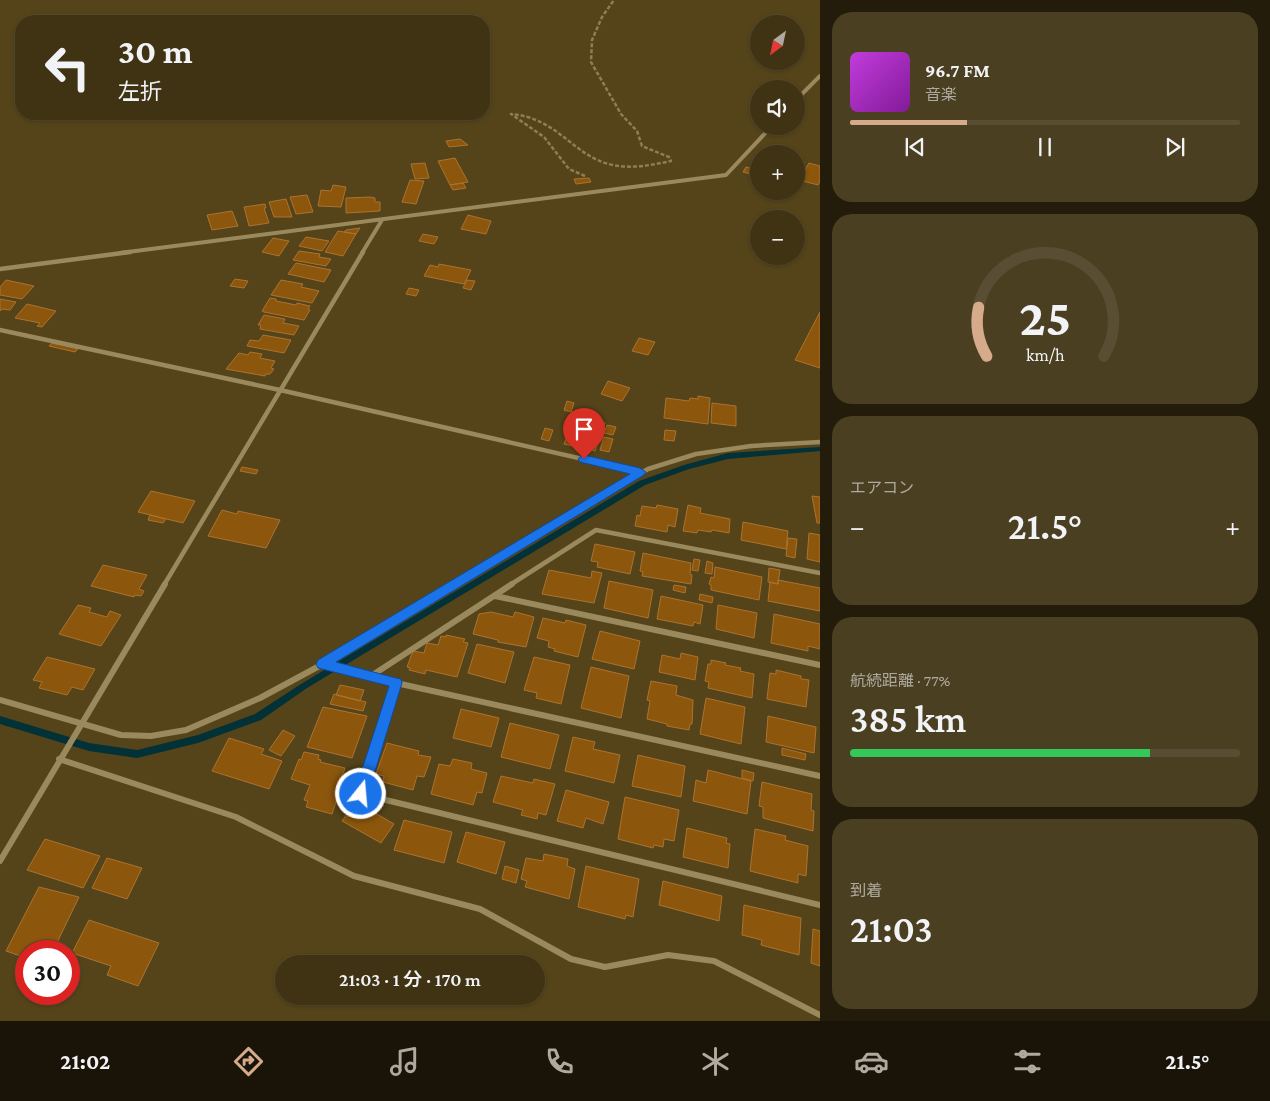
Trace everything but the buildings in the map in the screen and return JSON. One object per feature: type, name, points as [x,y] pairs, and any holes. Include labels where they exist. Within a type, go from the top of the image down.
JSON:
[{"type":"street","points":[[805,91],[820,76]]},
{"type":"street","points":[[0,269],[726,175],[764,135]]},
{"type":"street","points":[[0,860],[382,220]]},
{"type":"street","points":[[0,330],[280,390],[640,472]]},
{"type":"street","points":[[0,700],[121,735],[151,736],[186,730],[260,698],[322,664],[640,472],[696,454],[750,446],[820,442]]},
{"type":"street","points":[[371,676],[596,530],[820,573]]},
{"type":"street","points":[[495,596],[820,665]]},
{"type":"street","points":[[322,664],[396,683],[820,776]]},
{"type":"street","points":[[396,683],[361,794],[820,905]]},
{"type":"street","points":[[59,759],[236,817],[354,876],[480,909],[571,959],[604,967],[668,955],[714,961],[820,1015]]},
{"type":"path","points":[[610,190],[604,181],[599,178],[581,175],[569,169],[544,137],[511,114],[528,116],[541,121],[559,131],[595,158],[605,163],[614,165],[651,165],[671,161],[669,158],[642,146],[636,131],[621,114],[591,62],[592,40],[602,17],[614,0]]},
{"type":"waterway","points":[[0,720],[89,747],[137,754],[198,739],[258,717],[304,686],[642,483],[687,467],[728,456],[820,449]]},
{"type":"route","points":[[361,794],[396,683],[322,664],[640,472],[584,459]]}]
